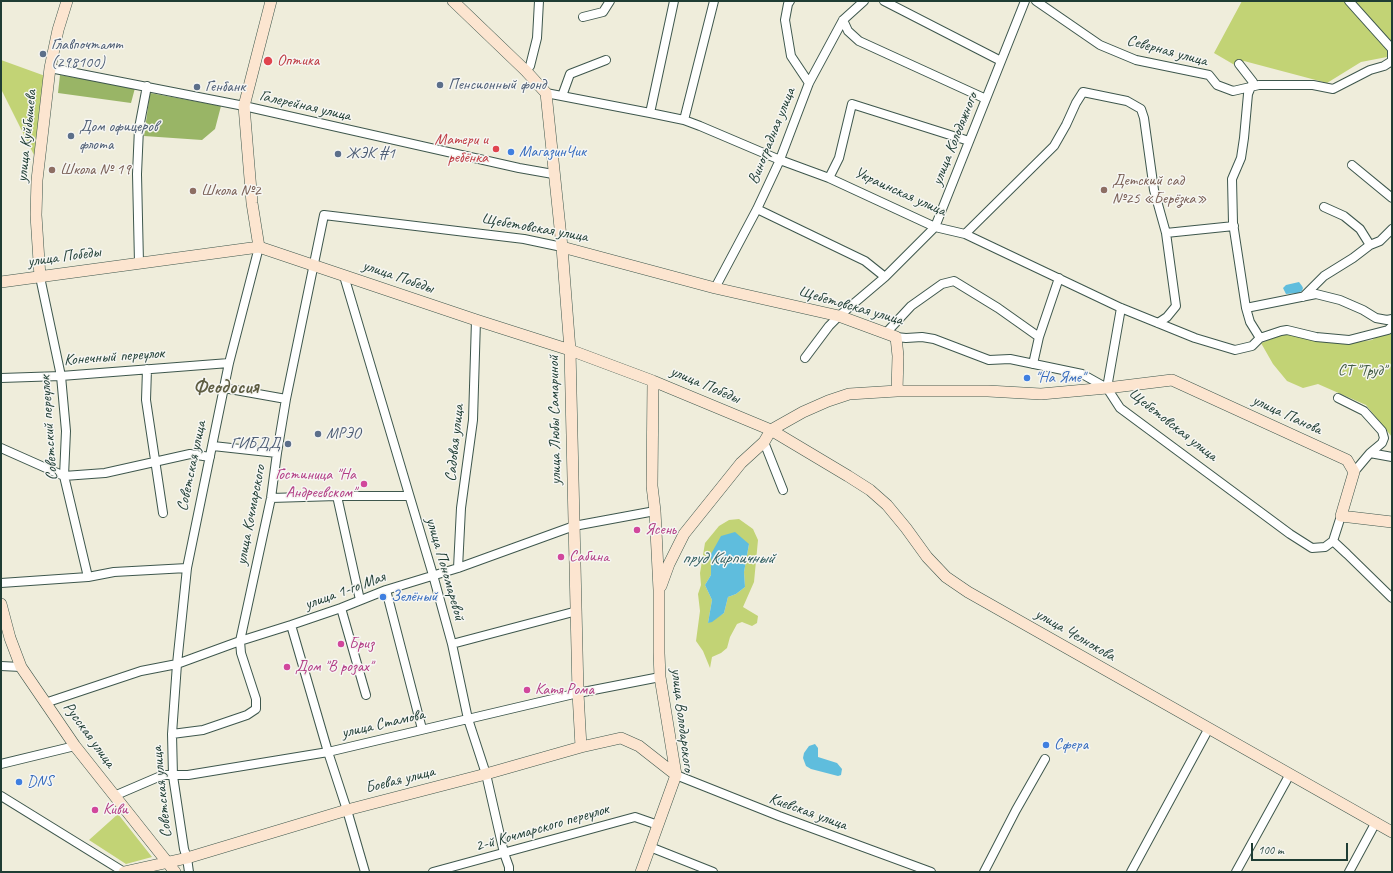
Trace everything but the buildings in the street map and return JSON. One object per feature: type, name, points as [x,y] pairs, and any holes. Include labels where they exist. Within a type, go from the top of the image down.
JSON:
[{"type":"main road","name":"улица Куйбышева","points":[[42,276],[36,214],[37,180],[50,68],[58,30],[67,1]]},
{"type":"main road","name":"Советская улица","points":[[259,247],[252,203],[244,106],[271,1]]},
{"type":"main road","points":[[453,1],[526,71],[546,93]]},
{"type":"main road","name":"улица Любы Самариной","points":[[546,93],[553,174],[562,247],[570,350],[578,693],[581,747]]},
{"type":"main road","name":"улица Победы","points":[[1,282],[259,247],[570,350],[653,381],[771,430]]},
{"type":"main road","name":"Щебетовская улица","points":[[562,247],[715,288],[839,316],[891,335]]},
{"type":"main road","points":[[891,335],[898,356],[897,391]]},
{"type":"main road","name":"улица Панова","points":[[771,430],[803,412],[849,394],[897,391],[988,391],[1041,394],[1172,380],[1347,460],[1354,472]]},
{"type":"main road","name":"улица Володарского","points":[[641,872],[676,776],[660,678],[659,590],[655,511],[652,486],[653,381]]},
{"type":"main road","name":"улица Володарского","points":[[659,590],[669,564],[684,534],[741,463],[764,442],[771,430]]},
{"type":"main road","name":"улица Челнокова","points":[[771,430],[870,490],[888,505],[927,557],[941,572],[968,592],[1392,832]]},
{"type":"main road","points":[[1354,472],[1341,516],[1392,522]]},
{"type":"main road","name":"Русская улица","points":[[1,604],[10,638],[21,668],[75,746],[175,872]]},
{"type":"main road","name":"Боевая улица","points":[[124,872],[168,863],[186,853],[486,774],[581,747],[621,738],[639,746],[676,776]]},
{"type":"street","points":[[526,71],[530,66],[537,38],[540,1]]},
{"type":"street","points":[[583,17],[603,12],[610,1]]},
{"type":"street","points":[[650,113],[674,1]]},
{"type":"street","points":[[684,120],[714,1]]},
{"type":"street","points":[[790,1],[785,20],[791,56],[809,82]]},
{"type":"street","name":"Виноградная улица","points":[[715,288],[757,209],[780,160],[809,82],[843,20],[864,1]]},
{"type":"street","points":[[884,1],[1001,61]]},
{"type":"street","name":"улица Колодяжного","points":[[805,358],[829,326],[839,316],[885,277],[935,228],[1025,1]]},
{"type":"street","name":"Северная улица","points":[[1036,1],[1100,45],[1136,60],[1209,75],[1217,85],[1233,91],[1259,85],[1314,85],[1333,89],[1370,70],[1384,66],[1392,61],[1392,49],[1349,1]]},
{"type":"street","points":[[843,20],[848,31],[859,41],[986,99]]},
{"type":"street","points":[[562,96],[570,74],[606,60]]},
{"type":"street","points":[[1239,64],[1253,82],[1248,94],[1241,158],[1232,179],[1234,226],[1246,308],[1250,322],[1260,338]]},
{"type":"street","name":"Галерейная улица","points":[[50,68],[244,106],[519,168],[553,174]]},
{"type":"street","points":[[139,263],[137,174],[139,128],[146,86]]},
{"type":"street","points":[[965,234],[1054,146],[1083,92],[1127,101],[1141,109],[1144,118],[1154,190],[1166,233],[1176,306],[1167,317],[1158,323]]},
{"type":"street","name":"Украинская улица","points":[[546,93],[684,120],[780,160],[829,178],[935,228],[965,234],[1121,308],[1195,338],[1235,350],[1252,346],[1260,338],[1280,331],[1287,330],[1316,337],[1349,340],[1388,330],[1392,326]]},
{"type":"street","points":[[829,178],[839,158],[852,104],[969,141]]},
{"type":"street","points":[[1352,165],[1392,198]]},
{"type":"street","points":[[1324,207],[1344,216],[1360,229],[1370,245]]},
{"type":"street","points":[[757,209],[865,261],[885,277]]},
{"type":"street","name":"Щебетовская улица","points":[[324,215],[524,239],[562,247]]},
{"type":"street","name":"улица Кочмарского","points":[[172,734],[203,730],[247,715],[256,709],[256,699],[241,653],[240,641],[271,498],[286,399],[324,215]]},
{"type":"street","points":[[1166,233],[1234,226]]},
{"type":"street","points":[[1303,297],[1324,276],[1353,258],[1370,245],[1380,241],[1392,229]]},
{"type":"street","name":"Советская улица","points":[[189,872],[173,776],[172,734],[177,664],[187,568],[229,363],[259,247]]},
{"type":"street","name":"Советский переулок","points":[[42,276],[61,376],[66,431],[64,476],[88,577]]},
{"type":"street","name":"улица Пономаревой","points":[[344,276],[433,575],[452,644],[468,719],[486,774],[504,853],[509,866],[509,872]]},
{"type":"street","points":[[1033,364],[1039,337],[1059,278]]},
{"type":"street","points":[[891,335],[911,306],[942,284],[954,281],[998,308],[1039,337]]},
{"type":"street","points":[[1246,308],[1316,294],[1340,300],[1363,310],[1376,318],[1387,320],[1392,319]]},
{"type":"street","points":[[1107,388],[1121,308]]},
{"type":"street","name":"Садовая улица","points":[[458,568],[461,508],[473,420],[476,320]]},
{"type":"street","name":"Щебетовская улица","points":[[891,335],[906,338],[922,337],[934,339],[989,360],[1010,359],[1082,374],[1107,388],[1120,408],[1290,534],[1312,548],[1325,547],[1333,541]]},
{"type":"street","name":"Конечный переулок","points":[[1,378],[61,376],[229,363]]},
{"type":"street","points":[[148,369],[146,400],[150,436],[156,462],[162,513]]},
{"type":"street","points":[[224,388],[286,399]]},
{"type":"street","points":[[1338,398],[1364,411],[1382,431],[1384,438],[1382,443],[1370,452],[1354,472]]},
{"type":"street","points":[[764,442],[783,490]]},
{"type":"street","points":[[213,446],[277,453]]},
{"type":"street","points":[[1,448],[64,476],[105,473],[190,454],[210,457]]},
{"type":"street","points":[[1370,452],[1392,457]]},
{"type":"street","points":[[337,496],[360,600]]},
{"type":"street","points":[[271,498],[409,496]]},
{"type":"street","name":"улица 1-го Мая","points":[[45,703],[142,672],[177,664],[240,641],[341,608],[386,590],[458,568],[574,526],[655,511]]},
{"type":"street","points":[[1341,516],[1333,541],[1392,598]]},
{"type":"street","points":[[1,583],[88,577],[114,572],[187,568]]},
{"type":"street","points":[[386,590],[422,729]]},
{"type":"street","points":[[341,608],[366,696]]},
{"type":"street","points":[[452,644],[577,612]]},
{"type":"street","points":[[291,625],[365,872]]},
{"type":"street","points":[[1,666],[21,668]]},
{"type":"street","name":"улица Стамова","points":[[114,796],[163,775],[188,775],[328,752],[578,693],[660,678]]},
{"type":"street","points":[[1131,872],[1209,728]]},
{"type":"street","points":[[1,764],[75,746]]},
{"type":"street","points":[[984,872],[1016,810],[1045,759]]},
{"type":"street","points":[[1236,872],[1290,774]]},
{"type":"street","name":"Киевская улица","points":[[676,776],[931,872]]},
{"type":"street","points":[[1,796],[124,872]]},
{"type":"street","name":"2-й Кочмарского переулок","points":[[433,872],[635,816],[658,825]]},
{"type":"street","points":[[1349,872],[1376,822]]},
{"type":"street","points":[[650,847],[713,872]]},
{"type":"green space","points":[[1242,1],[1392,1],[1392,56],[1361,62],[1327,83],[1244,61],[1238,67],[1214,53]]},
{"type":"green space","points":[[1,60],[48,77],[36,159],[1,89]]},
{"type":"green space","points":[[60,75],[135,88],[131,103],[58,93]]},
{"type":"green space","points":[[150,93],[221,106],[215,129],[202,140],[144,136]]},
{"type":"green space","name":"СТ \"Труд\"","points":[[1392,326],[1392,437],[1366,405],[1318,384],[1303,388],[1287,381],[1273,364],[1261,343],[1285,334],[1344,344],[1372,340]]},
{"type":"green space","points":[[739,519],[753,529],[758,540],[754,582],[743,607],[758,616],[757,623],[752,626],[742,622],[737,624],[730,637],[727,648],[721,653],[712,657],[710,668],[703,651],[696,641],[700,611],[698,594],[701,585],[700,573],[705,543],[719,526],[729,520]],"holes":[[[749,544],[744,572],[745,587],[736,594],[728,597],[724,613],[708,623],[712,600],[705,585],[711,575],[711,554]]]},
{"type":"green space","points":[[118,814],[152,857],[126,864],[89,840]]},
{"type":"water","points":[[1299,282],[1303,288],[1302,291],[1298,293],[1286,294],[1283,288],[1286,285]]},
{"type":"water","name":"пруд Кирпичный","points":[[735,532],[749,544],[744,572],[745,587],[736,594],[728,597],[724,613],[712,622],[708,623],[712,600],[705,585],[711,575],[711,554],[721,536]]},
{"type":"water","points":[[815,744],[818,748],[818,757],[837,763],[842,769],[841,775],[838,776],[811,769],[806,766],[803,758],[804,753],[809,746]]},
{"type":"place","name":"Главпочтамт (298100)","points":[[43,54]]},
{"type":"place","name":"Оптика","points":[[268,61]]},
{"type":"place","name":"Пенсионный фонд","points":[[440,85]]},
{"type":"place","name":"Генбанк","points":[[197,87]]},
{"type":"place","name":"Дом офицеров флота","points":[[71,136]]},
{"type":"place","name":"Матери и ребёнка","points":[[496,149]]},
{"type":"place","name":"МагазинЧик","points":[[511,152]]},
{"type":"place","name":"ЖЭК #1","points":[[338,154]]},
{"type":"place","name":"Школа № 19","points":[[52,170]]},
{"type":"place","name":"Детский сад №25 «Берёзка»","points":[[1104,190]]},
{"type":"place","name":"Школа №2","points":[[193,191]]},
{"type":"place","name":"\"На Яме\"","points":[[1027,378]]},
{"type":"place","name":"МРЭО","points":[[318,434]]},
{"type":"place","name":"ГИБДД","points":[[288,444]]},
{"type":"place","name":"Гостиница \"На Андреевском\"","points":[[364,484]]},
{"type":"place","name":"Ясень","points":[[637,530]]},
{"type":"place","name":"Сабина","points":[[561,557]]},
{"type":"place","name":"Зелёный","points":[[383,597]]},
{"type":"place","name":"Бриз","points":[[341,644]]},
{"type":"place","name":"Дом \"В розах\"","points":[[287,667]]},
{"type":"place","name":"Катя Рома","points":[[527,690]]},
{"type":"place","name":"Сфера","points":[[1046,745]]},
{"type":"place","name":"DNS","points":[[19,782]]},
{"type":"place","name":"Киви","points":[[95,810]]},
{"type":"district","name":"Феодосия","points":[[226,388]]}]
